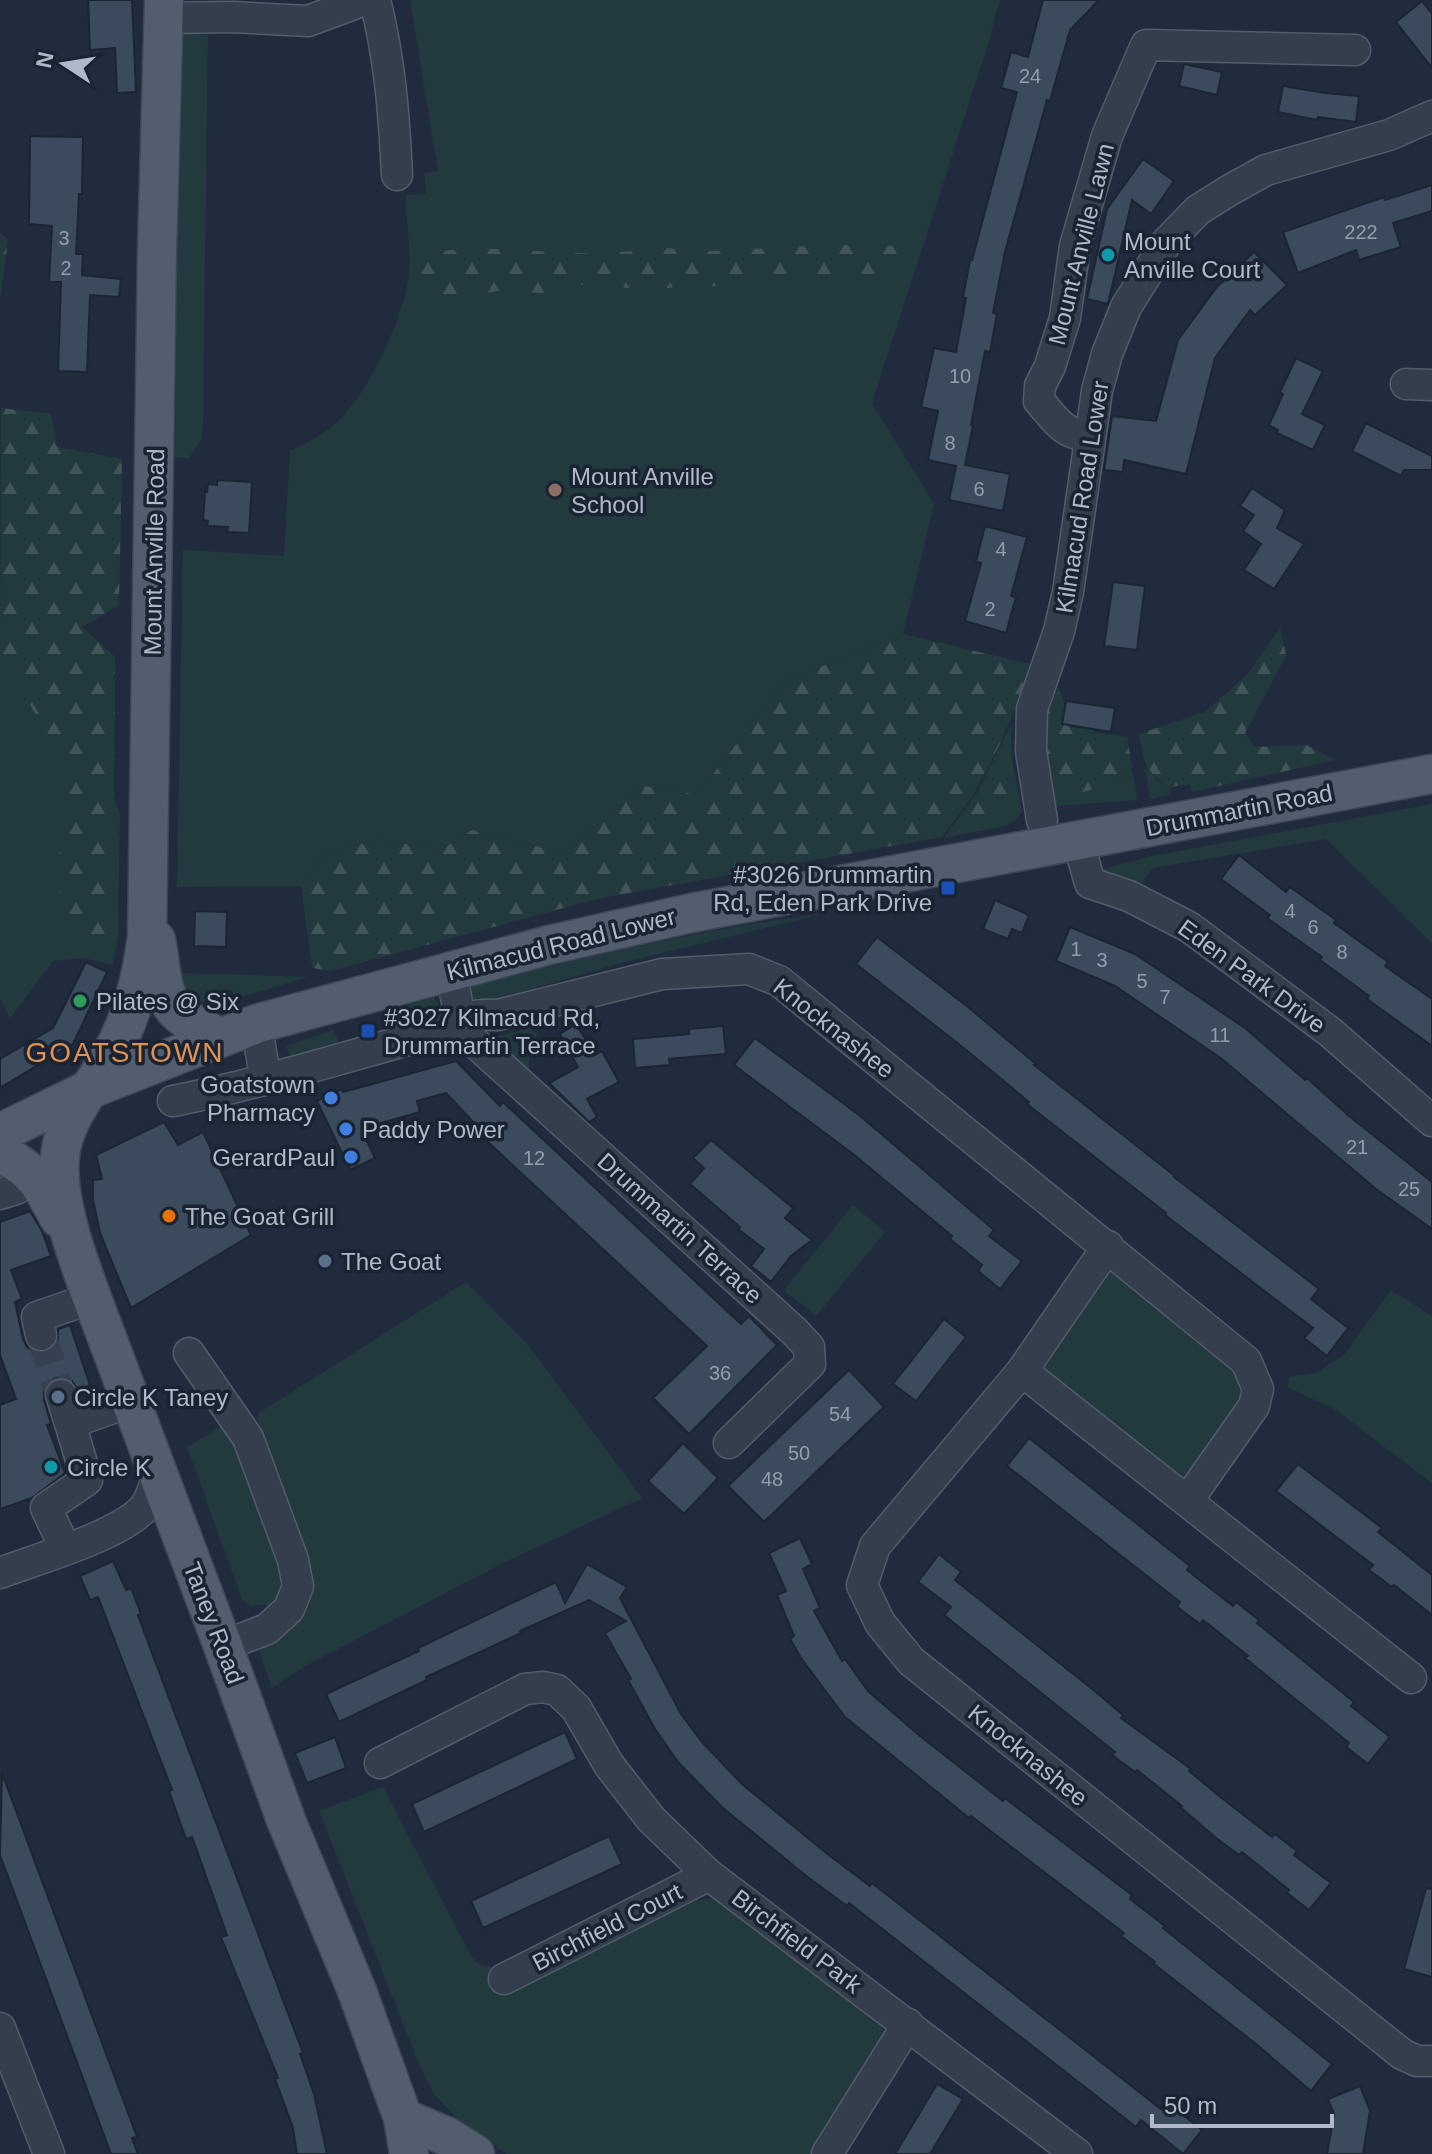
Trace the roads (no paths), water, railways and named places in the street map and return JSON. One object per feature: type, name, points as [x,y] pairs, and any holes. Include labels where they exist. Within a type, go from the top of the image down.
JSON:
[{"type":"main road","name":"Mount Anville Road","points":[[88,1090],[118,1042],[131,1013],[142,974],[148,906],[157,251],[164,9]]},
{"type":"main road","name":"Drummartin Road","points":[[1056,836],[1432,774]]},
{"type":"main road","name":"Kilmacud Road Lower","points":[[0,1133],[88,1090],[256,1024],[549,945],[1056,836]]},
{"type":"main road","points":[[148,906],[171,1004],[188,1020],[220,1037]]},
{"type":"main road","name":"Taney Road","points":[[88,1090],[67,1132],[60,1158],[65,1210],[75,1249],[286,1820],[357,1991],[406,2136]]},
{"type":"main road","points":[[0,1154],[30,1170],[44,1188],[75,1249]]},
{"type":"main road","points":[[406,2136],[448,2137],[475,2154]]},
{"type":"street","points":[[164,9],[308,21],[354,4],[355,0]]},
{"type":"street","points":[[375,0],[388,51],[397,175]]},
{"type":"street","name":"Mount Anville Lawn","points":[[1089,436],[1077,435],[1062,428],[1039,401],[1040,386],[1050,366],[1065,318],[1075,246],[1107,136],[1146,45],[1355,50]]},
{"type":"street","name":"Kilmacud Road Lower","points":[[1056,836],[1031,751],[1030,722],[1068,592],[1097,391],[1107,354],[1126,307],[1166,243],[1198,210],[1266,170],[1389,135],[1432,116]]},
{"type":"street","name":"Eden Park Drive","points":[[1056,836],[1090,883],[1129,896],[1189,927],[1330,1032],[1432,1121]]},
{"type":"street","name":"Knocknashee","points":[[173,1101],[266,1080],[423,1036],[460,1018],[479,1013],[498,1015],[662,974],[749,969],[779,981],[1246,1361],[1258,1389],[1254,1406],[1188,1500]]},
{"type":"street","points":[[451,971],[460,1018]]},
{"type":"street","name":"Drummartin Terrace","points":[[460,1018],[472,1040],[809,1347],[810,1364],[729,1443]]},
{"type":"street","points":[[256,1024],[266,1080]]},
{"type":"street","name":"Knocknashee","points":[[1108,1246],[1022,1371],[875,1546],[862,1585],[880,1623],[911,1661],[1390,2044],[1417,2061],[1432,2061]]},
{"type":"street","points":[[41,1335],[37,1317],[92,1298]]},
{"type":"street","points":[[189,1353],[248,1438],[293,1560],[298,1586],[289,1609],[267,1629],[223,1646]]},
{"type":"street","points":[[1022,1371],[1411,1678]]},
{"type":"street","points":[[65,1548],[46,1508],[87,1480],[65,1409],[130,1402]]},
{"type":"street","points":[[0,1573],[108,1533],[143,1509],[158,1475]]},
{"type":"street","name":"Birchfield Park","points":[[380,1763],[525,1689],[543,1687],[557,1690],[576,1708],[609,1765],[651,1819],[709,1875],[1077,2154]]},
{"type":"street","name":"Birchfield Court","points":[[504,1979],[709,1875]]},
{"type":"street","points":[[827,2154],[908,2024]]},
{"type":"street","points":[[0,2028],[49,2154]]},
{"type":"tunnel","points":[[41,1335],[61,1395]]},
{"type":"place","name":"Mount Anville Court","points":[[1108,255]]},
{"type":"place","name":"Mount Anville School","points":[[555,490]]},
{"type":"place","name":"#3026 Drummartin Rd, Eden Park Drive","points":[[948,888]]},
{"type":"place","name":"Pilates @ Six","points":[[80,1001]]},
{"type":"place","name":"#3027 Kilmacud Rd, Drummartin Terrace","points":[[368,1031]]},
{"type":"place","name":"Goatstown Pharmacy","points":[[331,1098]]},
{"type":"place","name":"Paddy Power","points":[[346,1129]]},
{"type":"place","name":"GerardPaul","points":[[351,1157]]},
{"type":"place","name":"The Goat Grill","points":[[169,1216]]},
{"type":"place","name":"The Goat","points":[[325,1261]]},
{"type":"place","name":"Circle K Taney","points":[[58,1397]]},
{"type":"place","name":"Circle K","points":[[51,1467]]},
{"type":"district","name":"GOATSTOWN","points":[[125,1052]]}]
